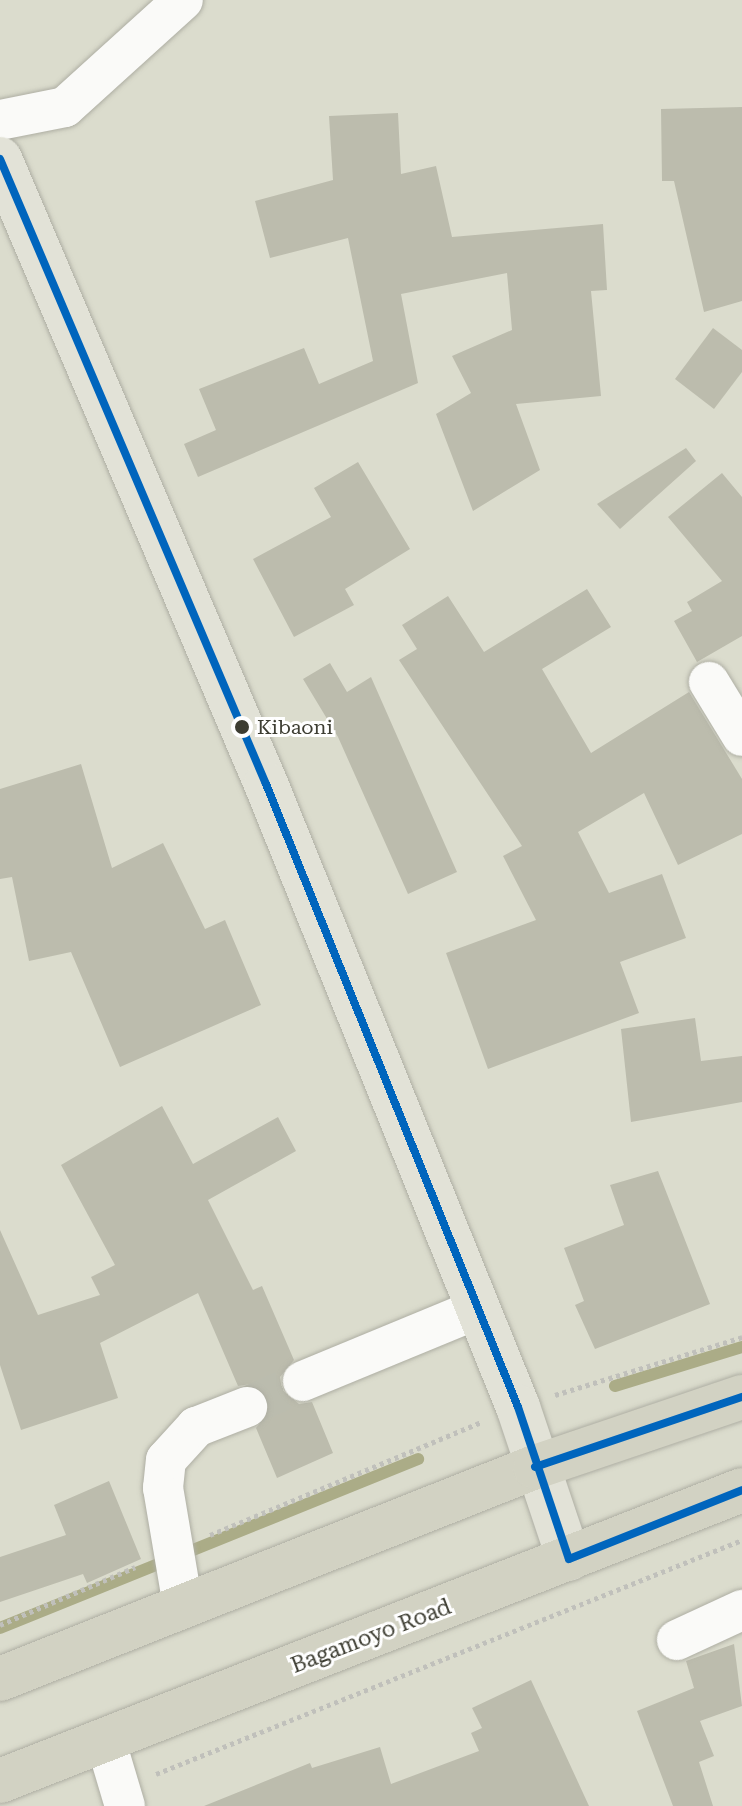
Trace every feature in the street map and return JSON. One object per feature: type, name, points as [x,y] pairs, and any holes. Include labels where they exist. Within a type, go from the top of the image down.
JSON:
[{"type":"highway","points":[[0,1679],[535,1467],[742,1397]]},
{"type":"highway","name":"Bagamoyo Road","points":[[0,1781],[742,1490]]},
{"type":"main road","points":[[0,159],[11,213],[266,784],[518,1407],[535,1467],[569,1559]]},
{"type":"street","points":[[0,120],[65,107],[183,0]]},
{"type":"street","points":[[709,682],[742,736]]},
{"type":"street","points":[[303,1381],[478,1309]]},
{"type":"street","points":[[183,1606],[163,1488],[166,1460],[196,1427],[247,1407]]},
{"type":"street","points":[[677,1640],[742,1610]]},
{"type":"street","points":[[105,1739],[122,1797]]},
{"type":"path","points":[[0,1625],[174,1555],[518,1407],[742,1337]]},
{"type":"path","points":[[122,1797],[742,1540]]},
{"type":"building","points":[[742,107],[742,301],[704,312],[674,181],[662,181],[661,109]]},
{"type":"building","points":[[398,113],[401,174],[436,166],[452,237],[603,224],[607,290],[591,291],[601,396],[516,404],[540,470],[473,511],[436,414],[471,393],[452,356],[512,330],[507,273],[401,294],[418,383],[198,477],[184,444],[216,430],[199,389],[304,348],[319,384],[373,361],[348,238],[270,258],[255,201],[333,180],[329,116]]},
{"type":"building","points":[[713,328],[742,350],[742,372],[714,409],[675,379]]},
{"type":"building","points":[[686,448],[696,461],[620,529],[597,504]]},
{"type":"building","points":[[358,462],[410,549],[345,589],[354,605],[294,637],[253,559],[331,517],[314,488]]},
{"type":"building","points":[[722,473],[742,497],[742,636],[697,662],[674,621],[692,611],[687,602],[722,581],[668,517]]},
{"type":"building","points":[[587,589],[611,627],[542,669],[591,753],[689,692],[742,779],[742,834],[678,865],[644,793],[578,832],[609,893],[662,874],[686,938],[620,962],[639,1013],[488,1069],[446,953],[536,920],[503,856],[522,846],[399,660],[417,649],[402,625],[448,596],[484,652]]},
{"type":"building","points":[[330,663],[347,692],[371,677],[457,872],[408,894],[338,737],[303,679]]},
{"type":"building","points":[[81,764],[112,868],[163,843],[205,929],[225,920],[261,1005],[120,1067],[71,952],[29,961],[12,877],[0,879],[0,789]]},
{"type":"building","points":[[695,1018],[701,1061],[742,1056],[742,1102],[631,1122],[621,1029]]},
{"type":"building","points":[[162,1106],[193,1164],[278,1117],[296,1151],[208,1200],[253,1290],[262,1286],[294,1360],[280,1377],[282,1390],[299,1404],[312,1402],[333,1453],[277,1478],[256,1428],[270,1411],[268,1398],[251,1384],[238,1386],[198,1293],[100,1343],[118,1398],[21,1430],[0,1365],[0,1230],[38,1315],[100,1295],[91,1277],[115,1265],[61,1165]]},
{"type":"building","points":[[658,1171],[710,1304],[595,1349],[575,1305],[584,1301],[564,1248],[624,1225],[610,1185]]},
{"type":"building","points":[[109,1481],[141,1559],[87,1583],[83,1574],[0,1602],[0,1557],[66,1535],[54,1505]]},
{"type":"building","points":[[734,1644],[742,1706],[700,1721],[714,1756],[699,1762],[713,1806],[673,1806],[637,1711],[694,1688],[686,1661]]},
{"type":"building","points":[[531,1680],[589,1806],[204,1806],[310,1763],[312,1768],[380,1747],[391,1784],[479,1751],[471,1733],[482,1728],[472,1708]]},
{"type":"waterway","points":[[615,1386],[742,1347]]},
{"type":"waterway","points":[[0,1628],[418,1459]]},
{"type":"tunnel","points":[[247,1407],[303,1381]]},
{"type":"transit line","points":[[0,159],[266,784],[518,1407],[569,1559],[742,1490]]},
{"type":"transit line","points":[[535,1467],[742,1397]]},
{"type":"place","name":"Kibaoni","points":[[242,727]]}]
